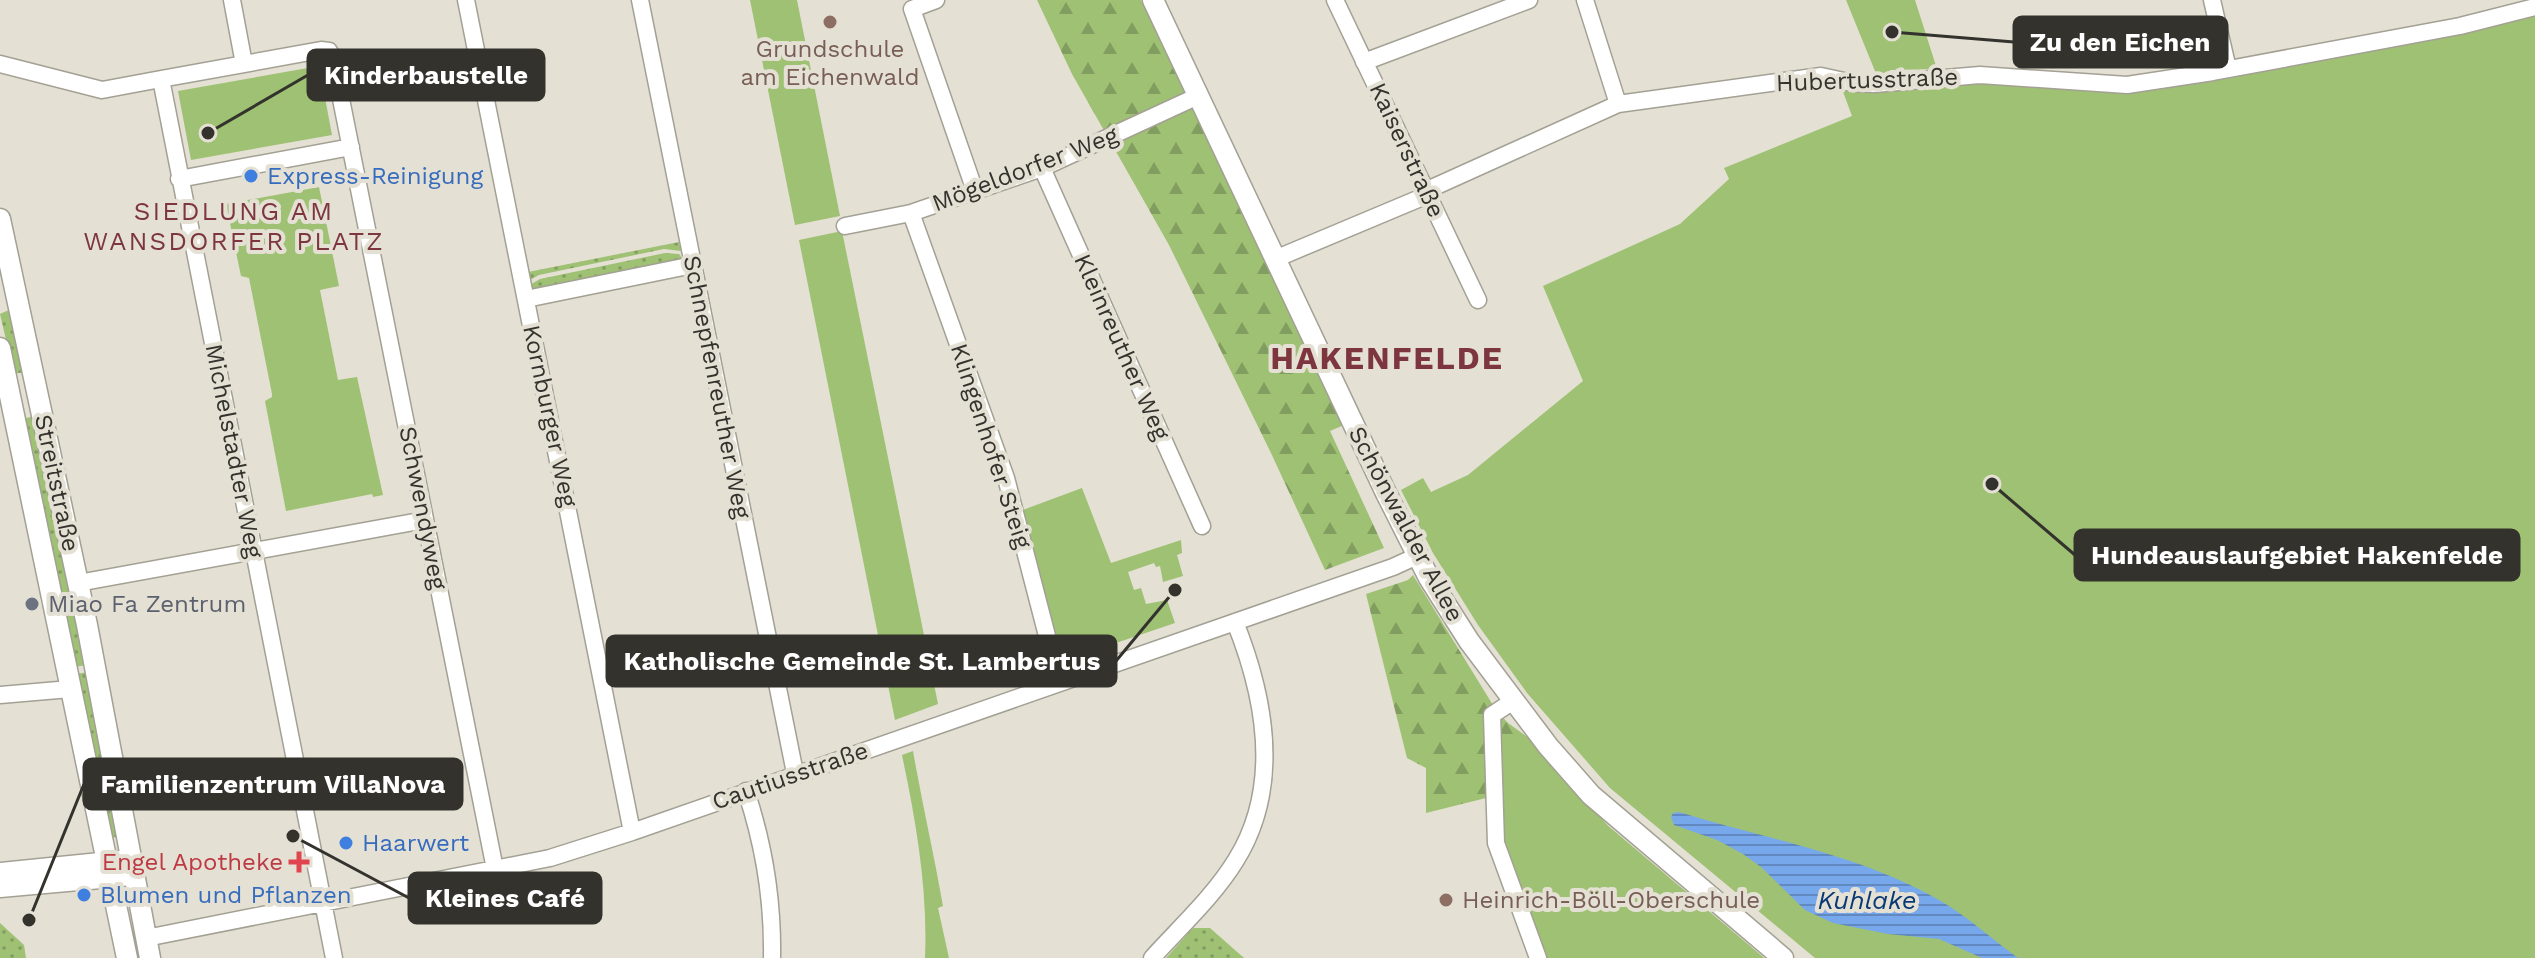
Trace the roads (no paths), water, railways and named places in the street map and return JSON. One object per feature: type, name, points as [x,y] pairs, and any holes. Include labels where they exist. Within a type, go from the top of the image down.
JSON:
[{"type":"main road","name":"Schönwalder Allee","points":[[1153,0],[1417,556],[1469,641],[1548,746],[1591,795],[1783,958]]},
{"type":"main road","name":"Streitstraße","points":[[0,219],[78,583],[148,948]]},
{"type":"main road","name":"Streitstraße","points":[[0,348],[4,392],[127,958]]},
{"type":"main road","points":[[0,887],[133,866]]},
{"type":"main road","points":[[0,873],[109,871]]},
{"type":"street","points":[[0,64],[102,90],[244,64],[232,0]]},
{"type":"street","name":"Kornburger Weg","points":[[466,0],[632,832]]},
{"type":"street","name":"Schnepfenreuther Weg","points":[[640,0],[795,773]]},
{"type":"street","points":[[936,0],[912,9],[975,191]]},
{"type":"street","name":"Kaiserstraße","points":[[1335,0],[1478,300]]},
{"type":"street","points":[[1364,62],[1529,0]]},
{"type":"street","points":[[1585,0],[1618,104]]},
{"type":"street","points":[[2212,0],[2228,69]]},
{"type":"street","name":"Hubertusstraße","points":[[1275,259],[1418,199],[1426,192],[1618,104],[1821,76],[1874,84],[1980,75],[2127,85],[2460,26],[2535,7]]},
{"type":"street","name":"Schwendyweg","points":[[244,64],[321,50],[329,51],[333,59],[495,869]]},
{"type":"street","name":"Michelstadter Weg","points":[[161,79],[334,958]]},
{"type":"street","name":"Mögeldorfer Weg","points":[[845,226],[911,213],[1042,168],[1198,96]]},
{"type":"street","points":[[179,179],[351,147]]},
{"type":"street","name":"Kleinreuther Weg","points":[[1042,168],[1202,526]]},
{"type":"street","name":"Klingenhofer Steig","points":[[911,213],[1006,478],[1059,682]]},
{"type":"street","points":[[526,299],[693,265]]},
{"type":"street","name":"Streitstraße","points":[[4,392],[35,385]]},
{"type":"street","points":[[78,583],[425,520]]},
{"type":"street","name":"Cautiusstraße","points":[[148,948],[323,904],[550,858],[1235,622],[1417,556]]},
{"type":"street","points":[[1152,958],[1234,862],[1250,833],[1261,795],[1265,741],[1262,714],[1235,622]]},
{"type":"street","points":[[0,695],[70,689]]},
{"type":"street","points":[[1513,701],[1492,715],[1495,829],[1501,857],[1538,958]]},
{"type":"street","points":[[746,791],[771,900],[772,958]]},
{"type":"water","name":"Kuhlake","points":[[1679,812],[1845,859],[1908,884],[1949,906],[2018,958],[1982,958],[1939,939],[1888,934],[1833,923],[1805,910],[1761,867],[1743,854],[1717,840],[1674,825],[1671,817]]},
{"type":"place","name":"Grundschule am Eichenwald","points":[[830,22]]},
{"type":"place","name":"Zu den Eichen","points":[[1892,32]]},
{"type":"place","name":"Kinderbaustelle","points":[[208,133]]},
{"type":"place","name":"Express-Reinigung","points":[[251,176]]},
{"type":"place","name":"Hundeauslaufgebiet Hakenfelde","points":[[1992,484]]},
{"type":"place","name":"Katholische Gemeinde St. Lambertus","points":[[1175,590]]},
{"type":"place","name":"Miao Fa Zentrum","points":[[32,604]]},
{"type":"place","name":"Kleines Café","points":[[293,836]]},
{"type":"place","name":"Haarwert","points":[[346,843]]},
{"type":"place","name":"Engel Apotheke","points":[[299,862]]},
{"type":"place","name":"Blumen und Pflanzen","points":[[84,895]]},
{"type":"place","name":"Heinrich-Böll-Oberschule","points":[[1446,900]]},
{"type":"place","name":"Familienzentrum VillaNova","points":[[29,920]]},
{"type":"district","name":"SIEDLUNG AM WANSDORFER PLATZ","points":[[234,226]]},
{"type":"district","name":"HAKENFELDE","points":[[1387,358]]}]
